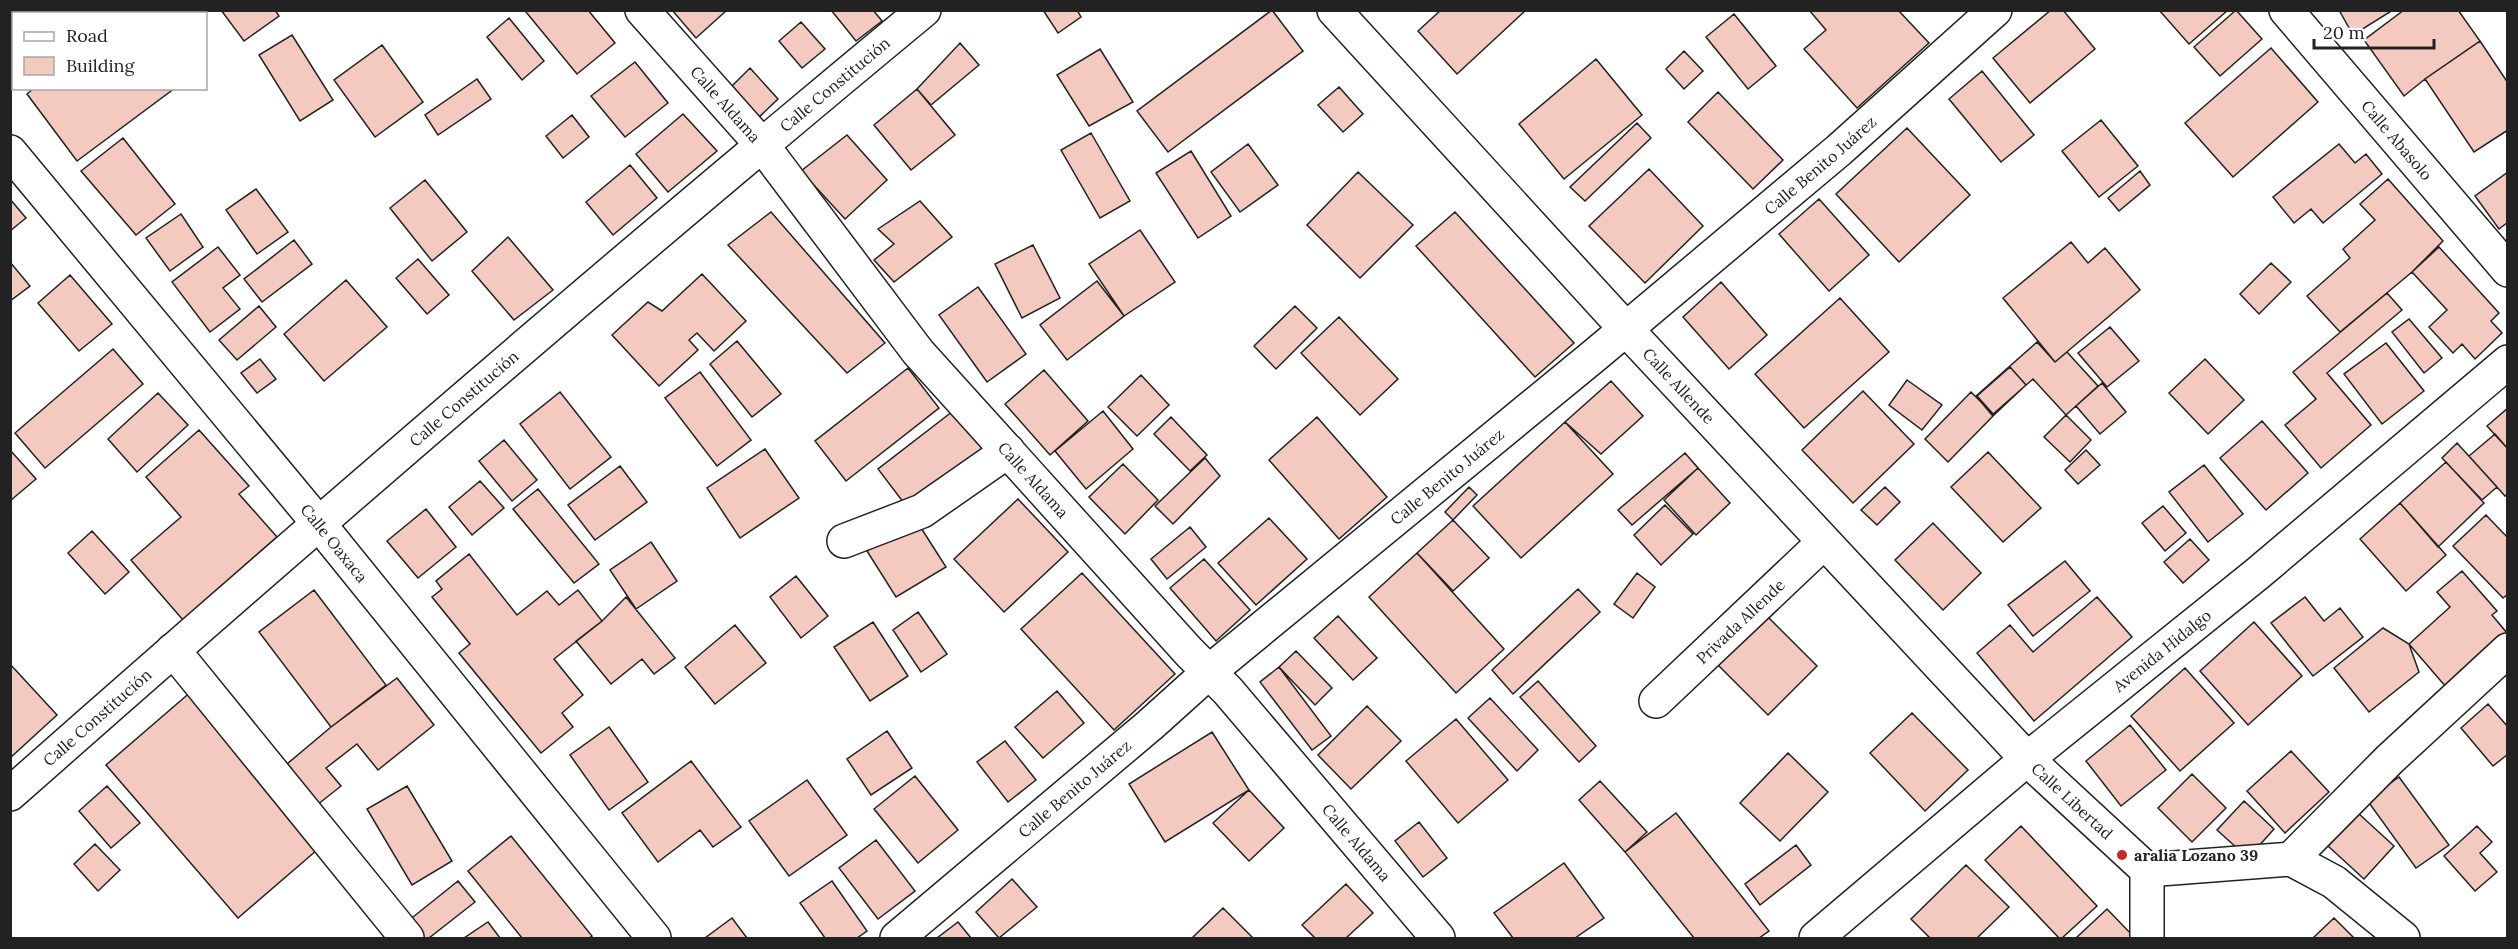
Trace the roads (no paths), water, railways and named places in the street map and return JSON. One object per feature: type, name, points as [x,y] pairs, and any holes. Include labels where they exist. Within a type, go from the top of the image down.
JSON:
[{"type":"street","name":"Calle Aldama","points":[[642,10],[762,145],[918,352],[1189,652],[1210,671],[1438,939]]},
{"type":"street","name":"Calle Constitución","points":[[10,794],[319,524],[762,145],[924,10]]},
{"type":"street","name":"Calle Allende","points":[[1334,10],[1625,328],[2027,759]]},
{"type":"street","name":"Calle Benito Juárez","points":[[897,939],[1150,725],[1210,671],[1586,363],[1839,150],[1995,10]]},
{"type":"street","name":"Calle Abasolo","points":[[2286,10],[2508,270]]},
{"type":"street","name":"Calle Oaxaca","points":[[10,152],[319,524],[654,939]]},
{"type":"street","name":"Avenida Hidalgo","points":[[1816,939],[2027,759],[2257,574],[2508,362]]},
{"type":"street","points":[[844,541],[922,511],[1008,451]]},
{"type":"street","name":"Privada Allende","points":[[1656,701],[1824,542]]},
{"type":"street","points":[[173,650],[406,939]]},
{"type":"street","points":[[2290,859],[2390,759],[2508,650]]},
{"type":"street","name":"Calle Libertad","points":[[2027,759],[2147,870]]},
{"type":"street","points":[[2146,939],[2147,870],[2290,859],[2334,882],[2403,939]]},
{"type":"place","name":"aralia Lozano 39","points":[[2122,855]]}]
